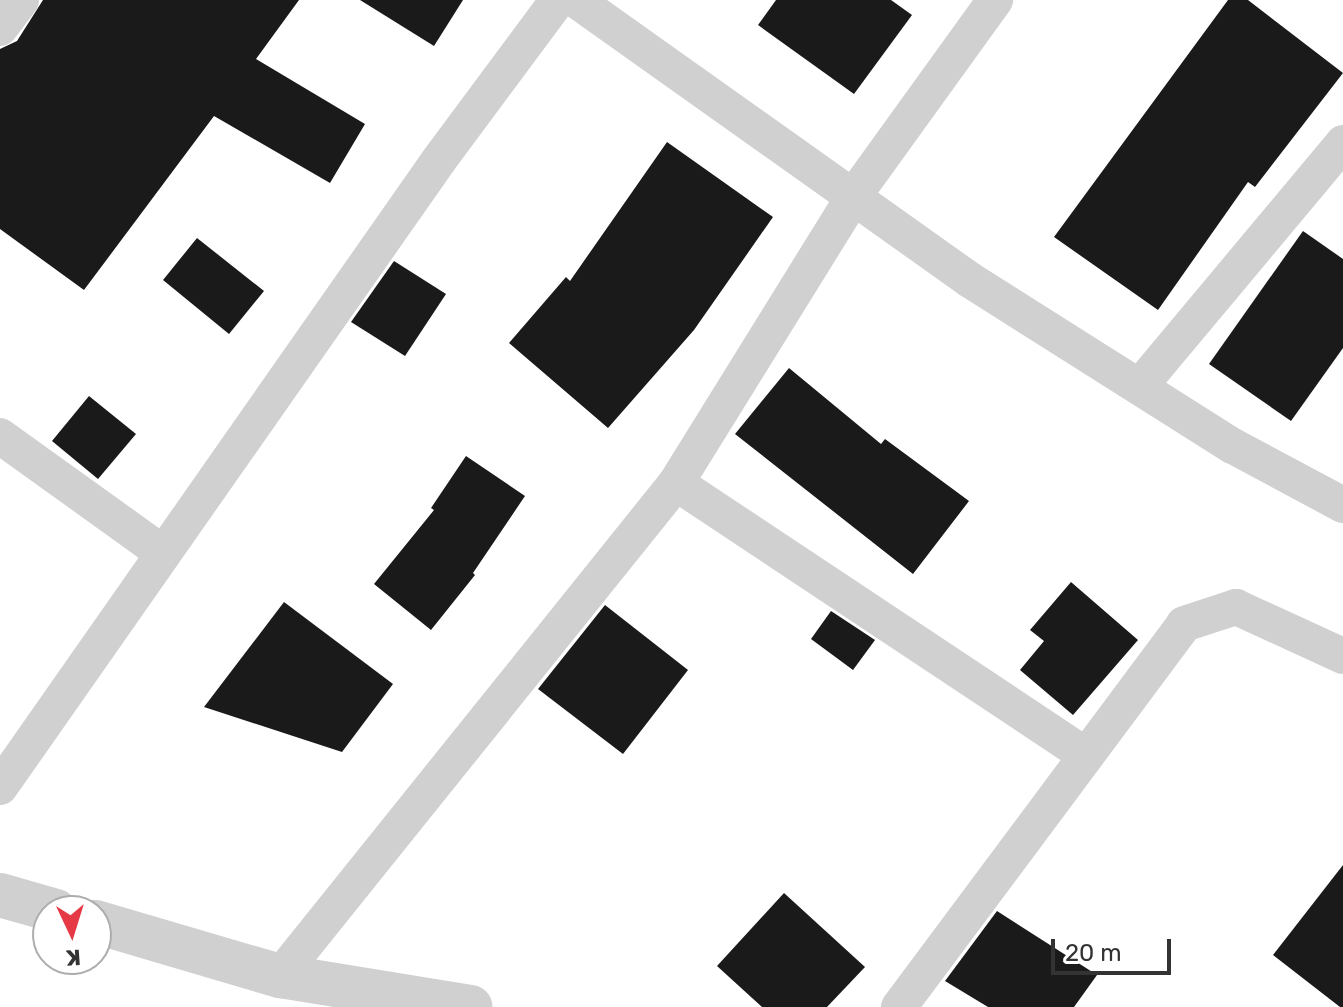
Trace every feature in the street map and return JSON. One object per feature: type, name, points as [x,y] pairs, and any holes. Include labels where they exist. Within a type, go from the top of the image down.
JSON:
[{"type":"street","points":[[0,28],[21,0]]},
{"type":"street","points":[[0,787],[439,160],[558,0]]},
{"type":"street","points":[[576,0],[970,280],[1233,446],[1343,505]]},
{"type":"street","points":[[280,976],[676,483],[853,197],[995,0]]},
{"type":"street","points":[[1140,386],[1343,143]]},
{"type":"street","points":[[0,436],[163,553]]},
{"type":"street","points":[[676,483],[1084,754]]},
{"type":"street","points":[[899,1007],[1084,754],[1184,624],[1236,607],[1343,656]]},
{"type":"street","points":[[0,895],[32,904]]},
{"type":"street","points":[[112,927],[280,976],[471,1007]]},
{"type":"building","points":[[43,0],[299,0],[256,59],[365,124],[330,183],[214,116],[84,290],[0,229],[0,49],[17,41]]},
{"type":"building","points":[[360,0],[463,0],[434,46]]},
{"type":"building","points":[[776,0],[891,0],[912,15],[854,94],[758,25]]},
{"type":"building","points":[[1228,0],[1248,0],[1343,73],[1255,187],[1248,182],[1158,310],[1054,237]]},
{"type":"building","points":[[667,142],[773,217],[694,330],[608,428],[509,343],[566,277],[570,281]]},
{"type":"building","points":[[1303,231],[1343,259],[1343,348],[1291,421],[1209,364]]},
{"type":"building","points":[[197,238],[264,291],[229,334],[163,280]]},
{"type":"building","points":[[394,261],[446,294],[405,356],[351,322]]},
{"type":"building","points":[[789,368],[881,444],[885,439],[969,501],[913,574],[735,434]]},
{"type":"building","points":[[89,396],[136,434],[98,479],[52,441]]},
{"type":"building","points":[[466,456],[525,496],[473,573],[475,575],[431,630],[374,584],[434,510],[431,508]]},
{"type":"building","points":[[1071,582],[1138,640],[1073,715],[1020,670],[1044,641],[1030,630]]},
{"type":"building","points":[[284,602],[393,684],[342,752],[204,707]]},
{"type":"building","points":[[605,605],[688,670],[623,754],[538,689]]},
{"type":"building","points":[[831,611],[875,640],[853,670],[811,639]]},
{"type":"building","points":[[1343,865],[1343,1007],[1340,1007],[1273,955]]},
{"type":"building","points":[[784,893],[865,967],[827,1007],[762,1007],[717,966]]},
{"type":"building","points":[[997,911],[1097,975],[1074,1007],[988,1007],[945,981]]}]
